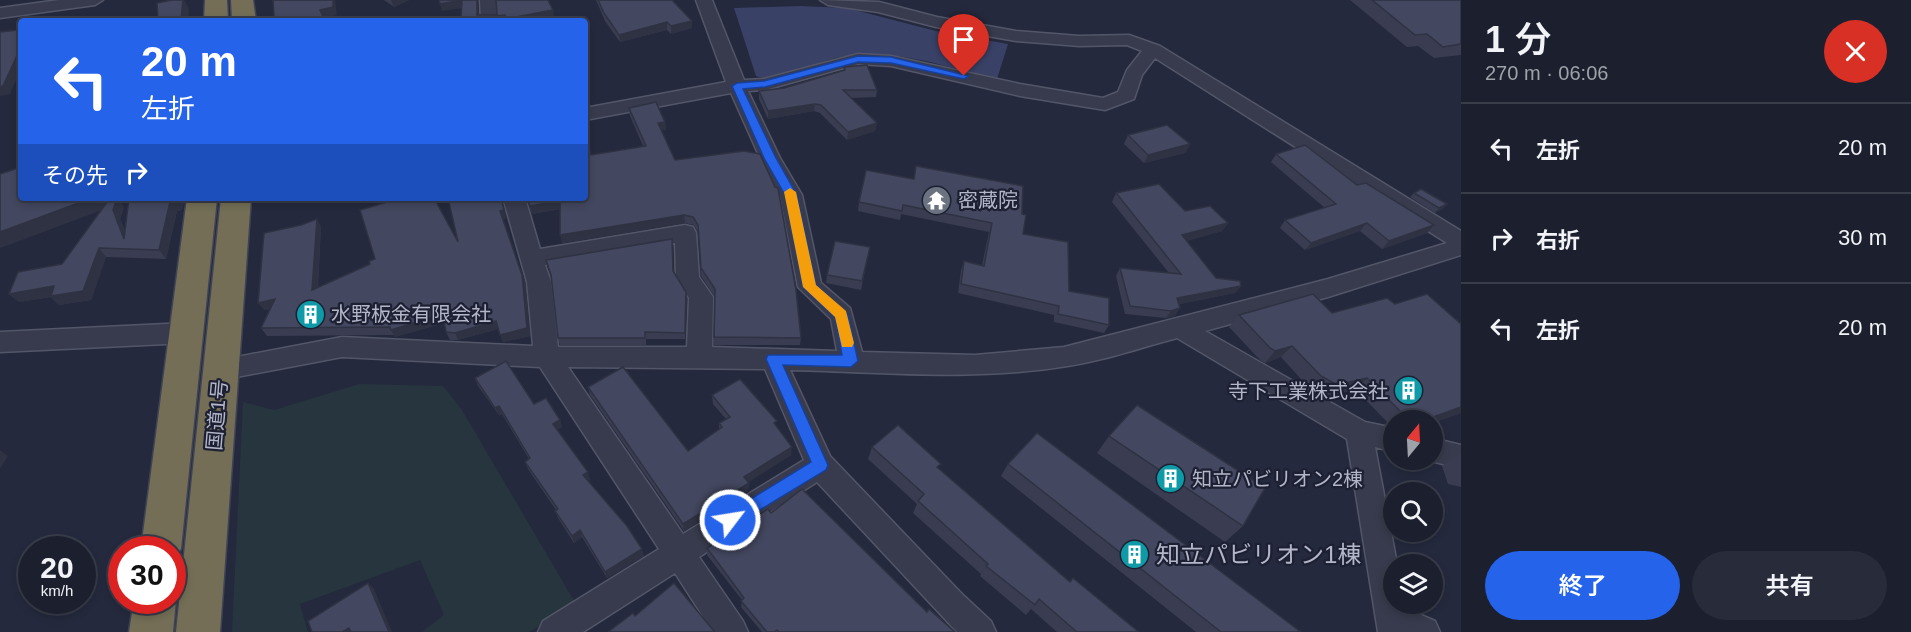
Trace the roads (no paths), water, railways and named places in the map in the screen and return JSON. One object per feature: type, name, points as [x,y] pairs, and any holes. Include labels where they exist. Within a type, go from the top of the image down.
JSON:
[{"type":"highway","points":[[216,0],[216,18]]},
{"type":"highway","points":[[242,0],[244,18]]},
{"type":"highway","name":"国道1号","points":[[163,536],[202,201]]},
{"type":"highway","name":"国道1号","points":[[198,632],[236,201]]},
{"type":"highway","points":[[151,632],[153,614]]},
{"type":"street","points":[[0,13],[95,0]]},
{"type":"street","points":[[488,0],[489,18]]},
{"type":"street","points":[[704,0],[737,86],[770,158],[791,195],[810,287],[842,315],[851,361]]},
{"type":"street","points":[[828,0],[879,7],[936,22],[1016,36],[1129,40],[1154,50],[1461,241]]},
{"type":"street","points":[[588,113],[737,86],[765,84],[858,59],[891,60],[1020,90],[1105,104],[1127,95],[1130,79],[1137,64],[1154,50]]},
{"type":"street","points":[[515,201],[539,282],[547,357],[732,632]]},
{"type":"street","points":[[531,259],[685,233],[688,278],[701,297],[699,357]]},
{"type":"street","points":[[221,370],[342,347],[547,357],[699,357],[975,365],[1022,362],[1064,357],[1180,328],[1328,288],[1461,247]]},
{"type":"street","points":[[1180,328],[1359,432],[1383,437]]},
{"type":"street","points":[[0,342],[187,333]]},
{"type":"street","points":[[773,359],[820,465],[950,604],[980,632]]},
{"type":"street","points":[[1359,432],[1393,625],[1424,632]]},
{"type":"street","points":[[1443,453],[1461,457]]},
{"type":"street","points":[[554,632],[820,465]]},
{"type":"water","points":[[800,6],[847,8],[936,31],[1008,44],[997,79],[923,60],[865,54],[828,60],[777,83],[756,76],[734,8]]},
{"type":"place","name":"密蔵院","points":[[937,200]]},
{"type":"place","name":"水野板金有限会社","points":[[310,314]]},
{"type":"place","name":"寺下工業株式会社","points":[[1409,391]]},
{"type":"place","name":"知立パビリオン2棟","points":[[1171,479]]},
{"type":"place","name":"知立パビリオン1棟","points":[[1135,554]]}]
